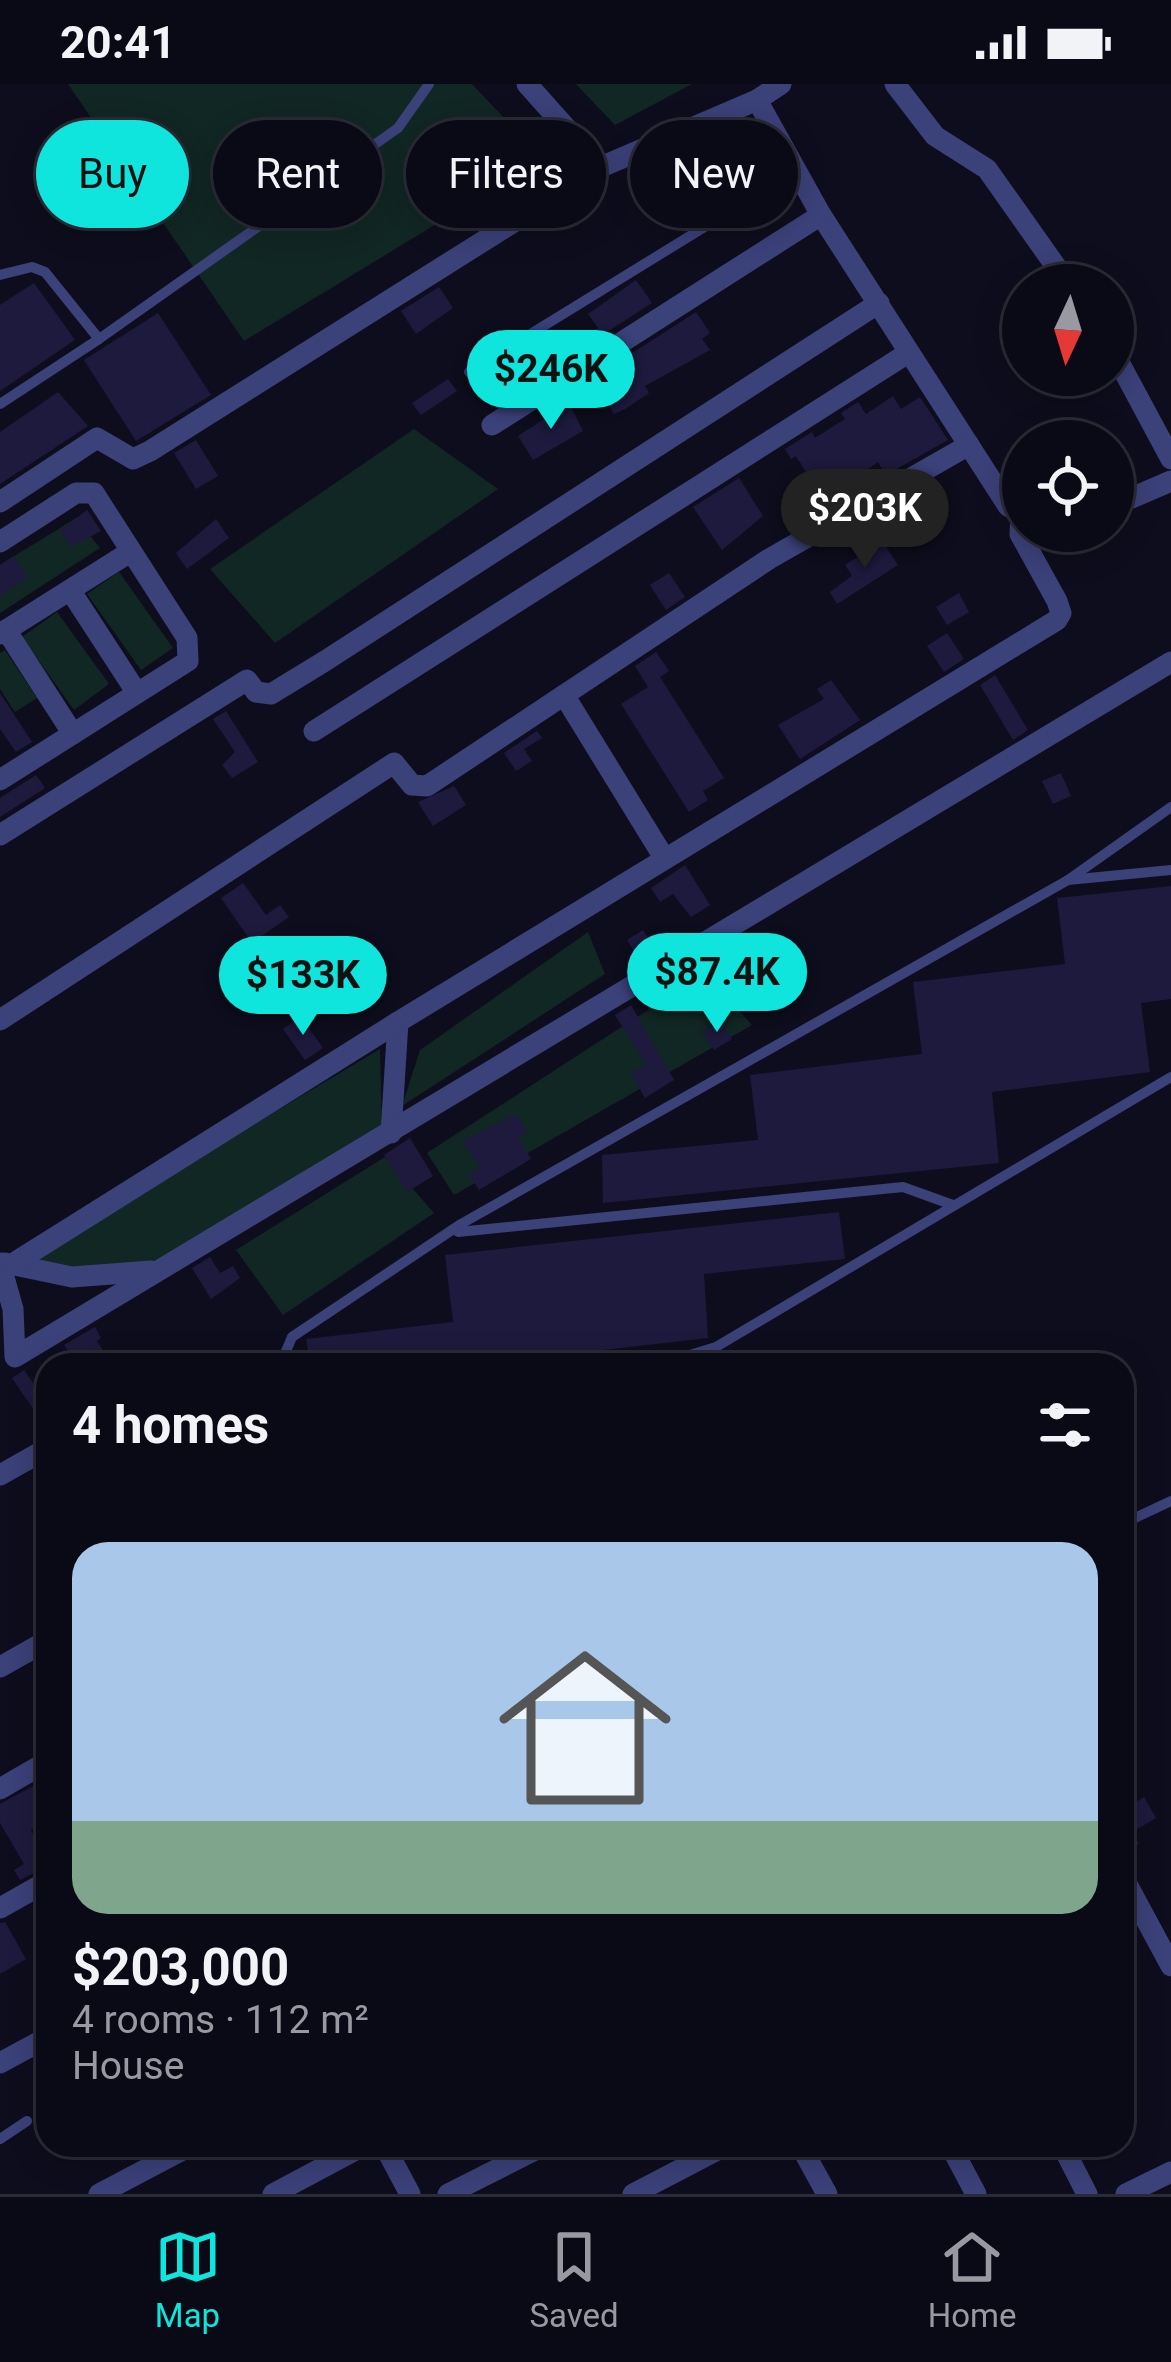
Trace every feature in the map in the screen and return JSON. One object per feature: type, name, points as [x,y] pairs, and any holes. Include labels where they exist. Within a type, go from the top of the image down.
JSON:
[{"type":"street","points":[[527,84],[560,120]]},
{"type":"street","points":[[606,165],[758,100],[781,84]]},
{"type":"street","points":[[895,84],[935,136],[986,169],[1054,264]]},
{"type":"street","points":[[758,100],[769,120]]},
{"type":"street","points":[[798,172],[1002,497]]},
{"type":"street","points":[[492,425],[821,215]]},
{"type":"street","points":[[0,502],[97,439],[133,459],[150,451],[505,228]]},
{"type":"street","points":[[0,835],[248,680],[256,692],[271,694],[879,303]]},
{"type":"street","points":[[314,731],[908,353]]},
{"type":"street","points":[[1134,390],[1171,459]]},
{"type":"street","points":[[0,1020],[394,763],[412,785],[427,786],[769,559],[969,445]]},
{"type":"street","points":[[1134,497],[1171,481]]},
{"type":"street","points":[[0,542],[85,491],[94,494],[187,638],[190,653],[188,661],[73,734],[4,769]]},
{"type":"street","points":[[73,734],[3,632],[130,552]]},
{"type":"street","points":[[5,1263],[663,856],[1057,620],[1061,613],[1057,602],[1030,552]]},
{"type":"street","points":[[70,590],[137,693]]},
{"type":"street","points":[[5,1263],[15,1357],[1171,662]]},
{"type":"street","points":[[564,695],[663,856]]},
{"type":"street","points":[[391,1133],[398,1022]]},
{"type":"street","points":[[5,1263],[72,1277],[121,1277],[170,1267]]},
{"type":"street","points":[[0,1475],[36,1455]]},
{"type":"street","points":[[0,1667],[36,1647]]},
{"type":"street","points":[[0,1789],[36,1768]]},
{"type":"street","points":[[0,1908],[36,1888]]},
{"type":"street","points":[[1134,1897],[1171,1966]]},
{"type":"street","points":[[0,2063],[36,2044]]},
{"type":"street","points":[[99,2194],[169,2157]]},
{"type":"street","points":[[273,2194],[342,2157]]},
{"type":"street","points":[[390,2157],[410,2194]]},
{"type":"street","points":[[448,2194],[521,2157]]},
{"type":"street","points":[[633,2194],[705,2157]]},
{"type":"street","points":[[806,2157],[824,2193]]},
{"type":"street","points":[[956,2157],[976,2194]]},
{"type":"street","points":[[1068,2157],[1087,2194]]},
{"type":"street","points":[[1126,2194],[1171,2171]]},
{"type":"lane","points":[[0,404],[398,128],[429,84]]},
{"type":"lane","points":[[469,372],[703,228]]},
{"type":"lane","points":[[0,275],[32,267],[45,272],[99,338]]},
{"type":"lane","points":[[285,1353],[292,1337],[447,1234],[1068,880],[1171,807]]},
{"type":"lane","points":[[1068,880],[1171,870]]},
{"type":"lane","points":[[696,1353],[716,1347],[1171,1077]]},
{"type":"lane","points":[[447,1234],[903,1187],[953,1205]]},
{"type":"lane","points":[[1134,1518],[1171,1501]]},
{"type":"lane","points":[[0,2139],[27,2122]]},
{"type":"green space","points":[[68,84],[472,84],[506,120],[406,120],[406,228],[430,228],[244,341],[167,228],[189,228],[189,120],[93,120]]},
{"type":"green space","points":[[576,84],[692,84],[615,125]]},
{"type":"green space","points":[[414,429],[498,489],[275,643],[210,569]]},
{"type":"green space","points":[[76,518],[100,548],[0,613],[0,565]]},
{"type":"green space","points":[[119,572],[173,648],[141,670],[87,594]]},
{"type":"green space","points":[[57,612],[109,684],[74,710],[22,637]]},
{"type":"green space","points":[[5,650],[37,698],[15,712],[0,689],[0,653]]},
{"type":"green space","points":[[588,932],[605,974],[402,1106],[420,1050]]},
{"type":"green space","points":[[705,973],[752,1025],[454,1195],[427,1153]]},
{"type":"green space","points":[[380,1049],[382,1132],[164,1262],[73,1271],[25,1261]]},
{"type":"green space","points":[[385,1157],[434,1213],[283,1315],[236,1250]]},
{"type":"building","points":[[636,280],[652,303],[518,390],[504,365],[567,331],[574,344],[598,328],[588,314]]},
{"type":"building","points":[[34,283],[75,340],[0,391],[0,305]]},
{"type":"building","points":[[439,287],[453,308],[416,334],[401,311]]},
{"type":"building","points":[[696,312],[710,333],[702,339],[710,350],[645,386],[649,393],[625,409],[614,414],[608,404],[600,409],[585,388],[592,379]]},
{"type":"building","points":[[158,313],[211,395],[136,441],[84,360]]},
{"type":"building","points":[[448,379],[457,391],[421,415],[412,403]]},
{"type":"building","points":[[58,392],[88,426],[0,484],[0,432]]},
{"type":"building","points":[[893,396],[901,409],[920,397],[948,440],[886,475],[878,462],[840,488],[846,498],[828,508],[796,456],[791,459],[785,449],[845,419],[841,413],[858,402],[866,414]]},
{"type":"building","points":[[569,403],[583,431],[533,460],[518,436]]},
{"type":"building","points":[[196,440],[218,476],[196,489],[174,453]]},
{"type":"building","points":[[739,478],[763,516],[722,550],[693,507]]},
{"type":"building","points":[[87,510],[101,531],[71,547],[60,531]]},
{"type":"building","points":[[216,519],[229,538],[187,569],[176,553]]},
{"type":"building","points":[[882,541],[898,565],[837,604],[830,592],[852,576],[845,565]]},
{"type":"building","points":[[13,556],[28,577],[0,596],[0,565]]},
{"type":"building","points":[[669,573],[685,597],[666,610],[650,585]]},
{"type":"building","points":[[959,593],[969,612],[947,625],[936,607]]},
{"type":"building","points":[[947,633],[964,659],[944,672],[927,646]]},
{"type":"building","points":[[656,652],[669,671],[660,677],[724,778],[703,791],[708,800],[689,812],[621,704],[648,687],[635,666]]},
{"type":"building","points":[[995,675],[1028,730],[1013,740],[980,685]]},
{"type":"building","points":[[831,680],[860,720],[800,759],[778,725],[824,699],[817,689]]},
{"type":"building","points":[[0,693],[32,742],[16,752],[0,729]]},
{"type":"building","points":[[226,711],[258,762],[232,778],[222,765],[235,752],[213,719]]},
{"type":"building","points":[[537,731],[542,738],[524,749],[532,761],[516,771],[504,753]]},
{"type":"building","points":[[1061,773],[1071,796],[1053,804],[1042,781]]},
{"type":"building","points":[[36,775],[45,788],[0,817],[0,798]]},
{"type":"building","points":[[454,786],[466,805],[433,826],[418,802]]},
{"type":"building","points":[[685,865],[710,905],[691,917],[673,894],[660,902],[651,888]]},
{"type":"building","points":[[243,883],[266,915],[280,905],[289,917],[252,943],[221,898]]},
{"type":"building","points":[[1171,886],[1171,999],[1141,1003],[1150,1072],[992,1092],[999,1163],[603,1203],[602,1155],[758,1140],[750,1075],[922,1054],[913,982],[1065,964],[1057,898]]},
{"type":"building","points":[[643,930],[658,953],[642,963],[627,940]]},
{"type":"building","points":[[260,937],[273,955],[249,971],[237,954]]},
{"type":"building","points":[[631,1005],[674,1080],[645,1098],[631,1074],[646,1065],[615,1015]]},
{"type":"building","points":[[301,1017],[323,1048],[305,1060],[283,1029]]},
{"type":"building","points":[[720,1020],[732,1039],[714,1050],[702,1031]]},
{"type":"building","points":[[516,1114],[527,1132],[518,1138],[531,1159],[479,1190],[469,1174],[480,1168],[463,1141]]},
{"type":"building","points":[[410,1138],[433,1176],[407,1192],[384,1155]]},
{"type":"building","points":[[839,1212],[845,1259],[704,1274],[708,1338],[577,1353],[309,1353],[306,1339],[453,1322],[445,1255]]},
{"type":"building","points":[[210,1257],[220,1273],[233,1266],[240,1278],[211,1299],[192,1268]]},
{"type":"building","points":[[95,1327],[104,1353],[70,1353],[64,1345]]},
{"type":"building","points":[[24,1370],[36,1387],[34,1410],[12,1378]]},
{"type":"building","points":[[36,1784],[36,1827],[31,1830],[36,1841],[36,1872],[20,1880],[14,1870],[24,1864],[0,1823],[0,1804]]},
{"type":"building","points":[[1144,1797],[1156,1818],[1134,1831],[1134,1803]]},
{"type":"building","points":[[5,1922],[26,1959],[0,1974],[0,1923]]}]
